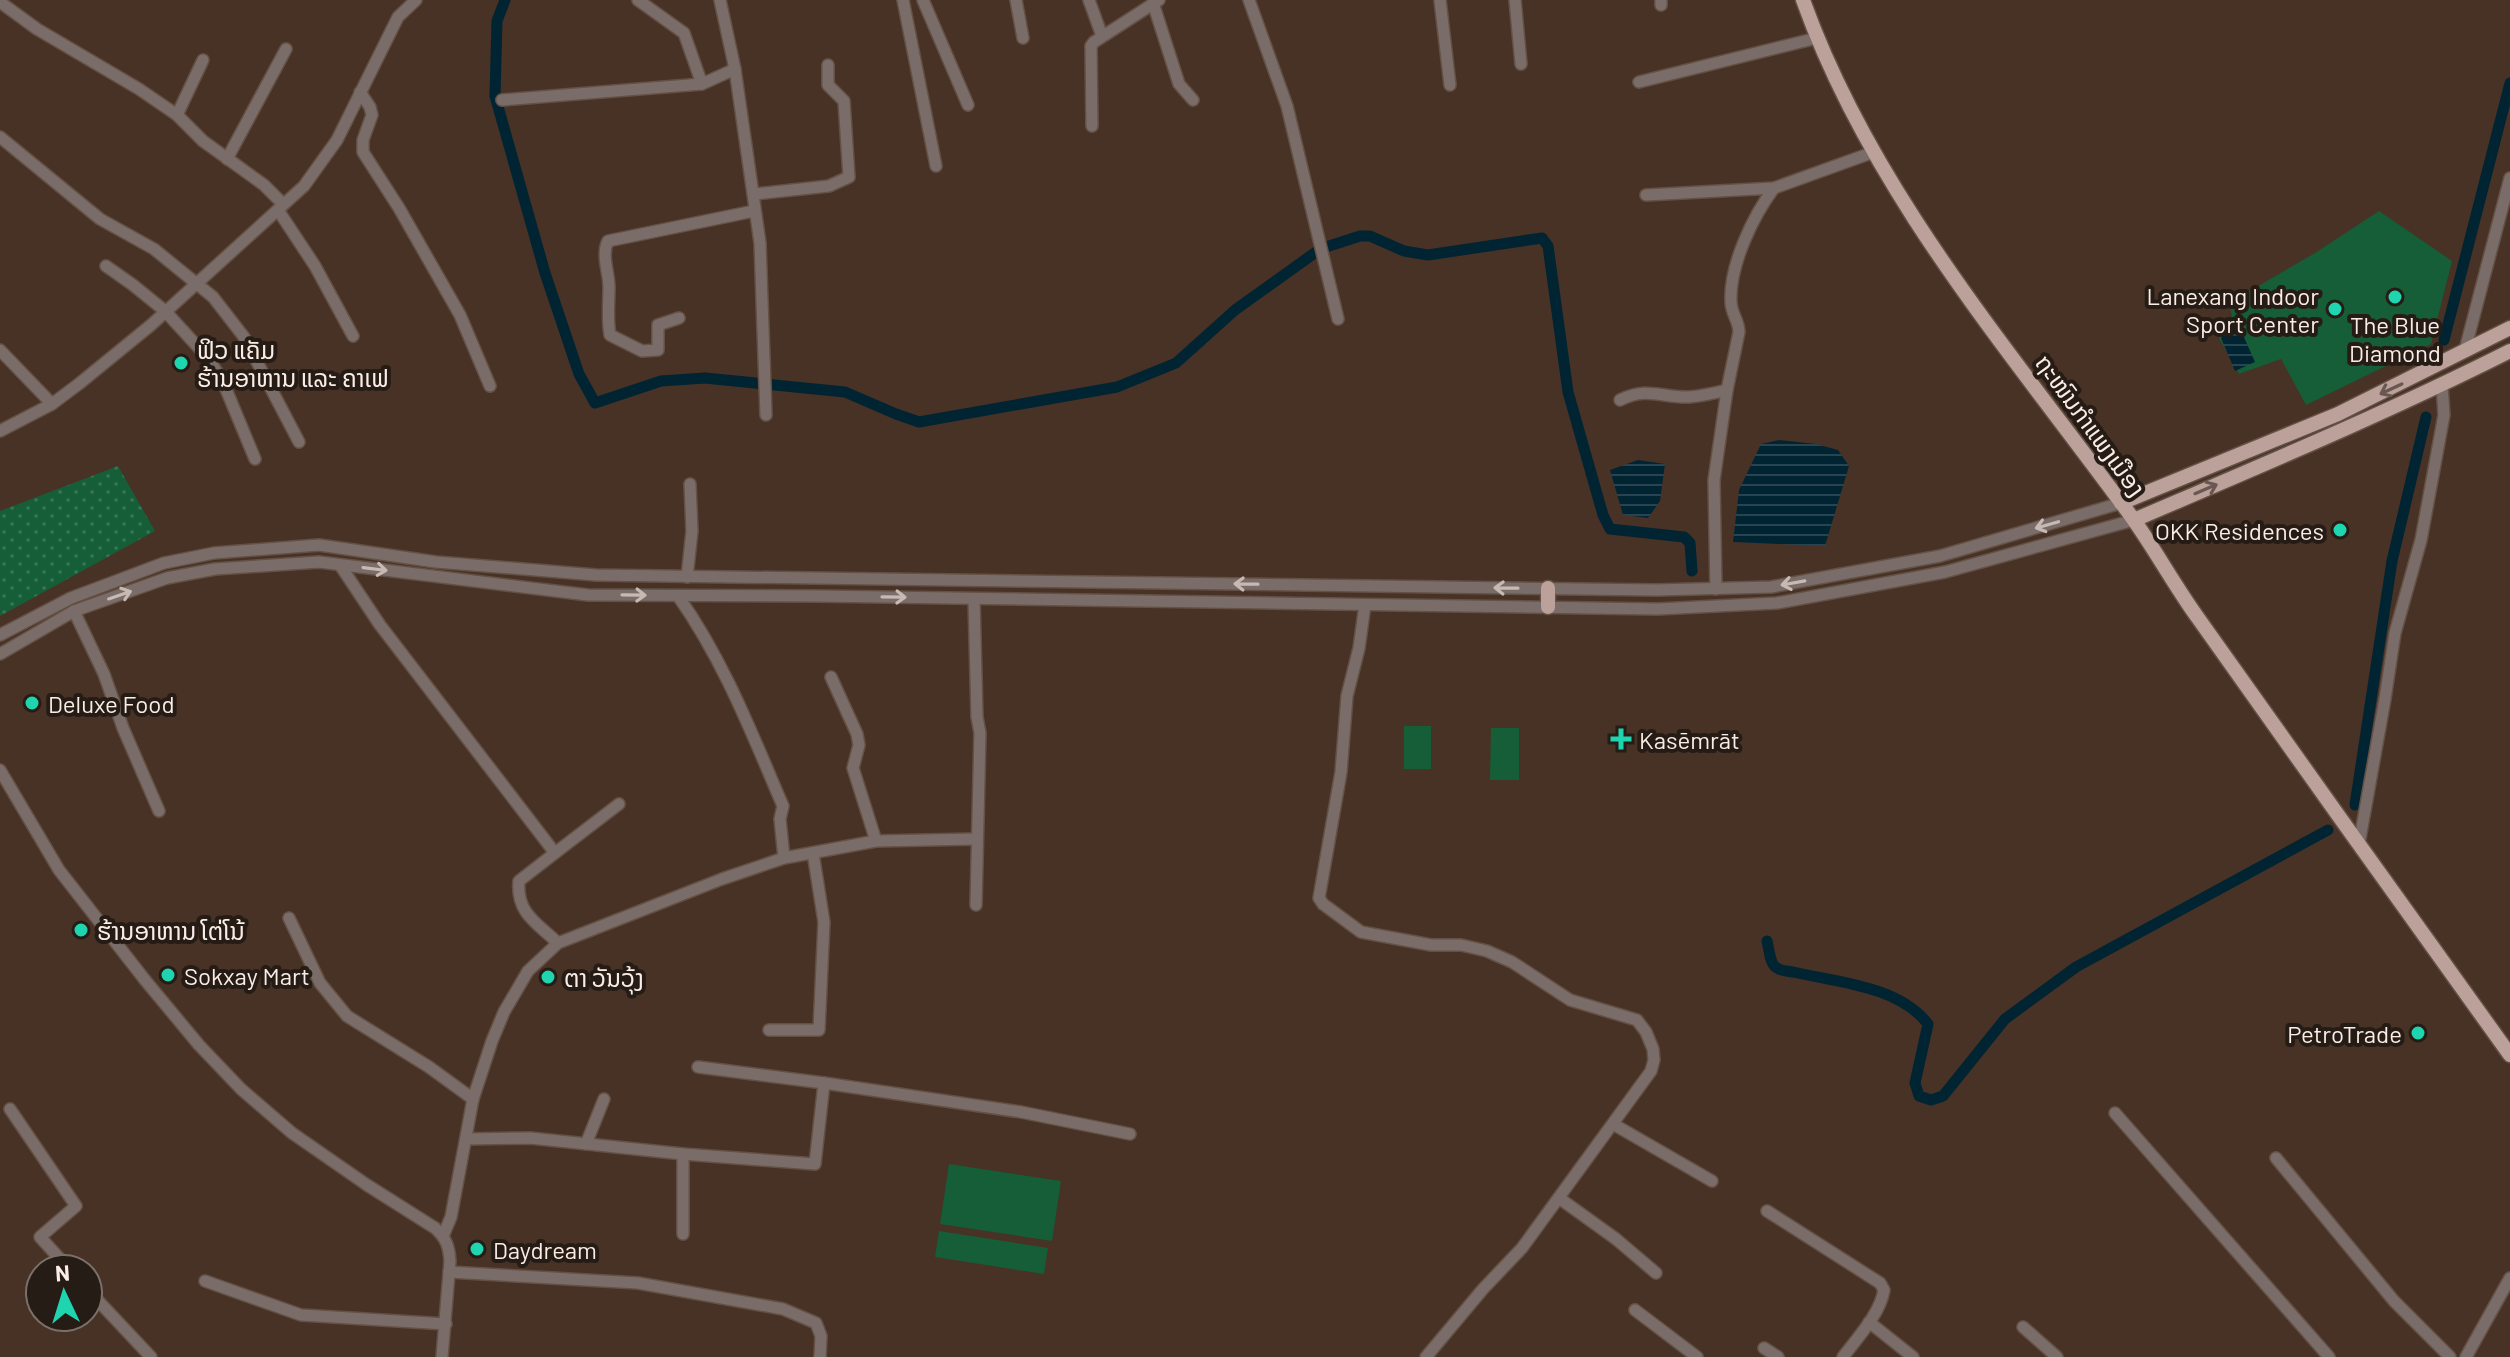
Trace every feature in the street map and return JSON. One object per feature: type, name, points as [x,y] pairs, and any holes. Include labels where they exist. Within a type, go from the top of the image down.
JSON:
[{"type":"main road","name":"ຖະໜົນກຳແພງເມືອງ","points":[[1803,0],[1817,38],[1874,152],[1918,224],[2134,520],[2195,614],[2510,1055]]},
{"type":"main road","points":[[2121,503],[2338,414],[2510,328]]},
{"type":"main road","points":[[2134,520],[2347,429],[2510,351]]},
{"type":"main road","points":[[1548,588],[1548,607]]},
{"type":"street","points":[[0,431],[52,404],[151,325],[304,186],[337,140],[398,17],[416,0]]},
{"type":"street","points":[[638,0],[684,33],[702,84]]},
{"type":"street","points":[[720,0],[735,69],[755,194],[754,211],[762,270],[766,415]]},
{"type":"street","points":[[903,0],[936,166]]},
{"type":"street","points":[[923,0],[968,105]]},
{"type":"street","points":[[1016,0],[1023,38]]},
{"type":"street","points":[[1089,0],[1102,36]]},
{"type":"street","points":[[1249,0],[1287,106],[1338,319]]},
{"type":"street","points":[[1440,0],[1450,85]]},
{"type":"street","points":[[1515,0],[1521,64]]},
{"type":"street","points":[[0,2],[37,29],[177,115],[203,141],[264,185],[315,266],[353,336]]},
{"type":"street","points":[[1092,126],[1091,46],[1156,2],[1179,84],[1193,100]]},
{"type":"street","points":[[1639,82],[1817,38]]},
{"type":"street","points":[[227,159],[286,49]]},
{"type":"street","points":[[177,115],[203,60]]},
{"type":"street","points":[[755,194],[829,186],[849,177],[844,101],[828,85],[828,65]]},
{"type":"street","points":[[502,100],[702,84],[735,69]]},
{"type":"street","points":[[360,92],[372,115],[363,140],[363,152],[460,315],[490,386]]},
{"type":"street","points":[[0,137],[100,219],[154,249],[213,297],[244,337],[299,442]]},
{"type":"street","points":[[1646,195],[1774,188],[1874,152]]},
{"type":"street","points":[[2465,350],[2510,178]]},
{"type":"street","points":[[1716,589],[1714,480],[1739,332],[1730,299],[1736,267],[1761,205],[1774,188]]},
{"type":"street","points":[[679,318],[658,325],[658,350],[642,351],[610,335],[607,322],[609,284],[604,249],[608,241],[754,211]]},
{"type":"street","points":[[106,266],[165,311],[209,359],[255,459]]},
{"type":"street","points":[[0,350],[52,404]]},
{"type":"street","points":[[2359,844],[2395,633],[2421,540],[2444,415],[2442,385]]},
{"type":"street","points":[[1620,400],[1630,395],[1655,392],[1688,397],[1727,390]]},
{"type":"street","points":[[687,577],[692,531],[690,484]]},
{"type":"street","points":[[0,635],[71,598],[164,563],[214,553],[319,545],[436,562],[596,575],[1716,589],[1771,587],[1940,556],[2121,503]]},
{"type":"street","points":[[0,654],[74,611],[167,578],[215,569],[319,562],[588,595],[1670,608],[1777,603],[1945,572],[2134,520]]},
{"type":"street","points":[[340,565],[380,625],[555,853]]},
{"type":"street","points":[[678,596],[708,642],[742,708],[783,806],[780,819],[784,858]]},
{"type":"street","points":[[974,599],[980,733],[976,905]]},
{"type":"street","points":[[1365,605],[1359,648],[1347,696],[1341,772],[1319,898],[1361,932],[1431,945],[1461,945],[1487,951],[1512,962],[1570,1000],[1637,1020],[1649,1040],[1654,1060],[1651,1071],[1522,1248],[1426,1357]]},
{"type":"street","points":[[74,611],[104,674],[123,728],[159,811]]},
{"type":"street","points":[[831,677],[857,734],[859,745],[853,768],[876,841]]},
{"type":"street","points":[[0,770],[59,870],[199,1045],[241,1089],[292,1133],[443,1236],[449,1251],[449,1272],[442,1357]]},
{"type":"street","points":[[558,943],[523,910],[518,896],[519,881],[619,804]]},
{"type":"street","points":[[443,1236],[451,1217],[473,1099],[504,1012],[528,971],[558,943],[784,858],[876,841],[977,839]]},
{"type":"street","points":[[769,1030],[819,1030],[824,922],[813,853]]},
{"type":"street","points":[[289,918],[320,983],[347,1016],[429,1067],[473,1099]]},
{"type":"street","points":[[698,1067],[1021,1112],[1130,1134]]},
{"type":"street","points":[[466,1139],[530,1138],[815,1164],[824,1083]]},
{"type":"street","points":[[586,1144],[604,1099]]},
{"type":"street","points":[[10,1109],[76,1206],[40,1237],[54,1253]]},
{"type":"street","points":[[2115,1113],[2329,1357]]},
{"type":"street","points":[[1613,1124],[1712,1181]]},
{"type":"street","points":[[683,1154],[683,1234]]},
{"type":"street","points":[[2276,1158],[2394,1301],[2450,1357]]},
{"type":"street","points":[[1559,1198],[1616,1239],[1656,1273]]},
{"type":"street","points":[[1767,1211],[1880,1283],[1884,1290],[1869,1322],[1843,1357]]},
{"type":"street","points":[[449,1272],[638,1283],[783,1309],[816,1323],[821,1336],[820,1357]]},
{"type":"street","points":[[2466,1357],[2510,1278]]},
{"type":"street","points":[[205,1281],[301,1315],[446,1324]]},
{"type":"street","points":[[104,1307],[151,1357]]},
{"type":"street","points":[[1635,1310],[1697,1357]]},
{"type":"street","points":[[1869,1322],[1913,1357]]},
{"type":"street","points":[[2023,1327],[2057,1357]]},
{"type":"street","points":[[1764,1348],[1778,1357]]},
{"type":"green space","name":"Lanexang Indoor Sport Center","points":[[2379,211],[2452,261],[2431,344],[2306,405],[2281,359],[2239,374],[2219,338],[2232,316],[2229,303]]},
{"type":"green space","points":[[118,466],[155,531],[0,616],[0,511]]},
{"type":"green space","points":[[1404,726],[1431,726],[1431,769],[1404,769]]},
{"type":"green space","points":[[1491,728],[1519,728],[1519,780],[1490,780]]},
{"type":"green space","points":[[949,1164],[1061,1181],[1052,1241],[940,1224]]},
{"type":"green space","points":[[939,1231],[1048,1248],[1044,1274],[935,1257]]},
{"type":"water","points":[[2236,319],[2255,362],[2235,371],[2221,338],[2226,332],[2227,323]]},
{"type":"water","points":[[1779,440],[1838,450],[1849,466],[1825,546],[1733,542],[1739,490],[1761,444]]},
{"type":"water","points":[[1638,460],[1665,464],[1660,501],[1648,518],[1623,515],[1610,470]]},
{"type":"waterway","points":[[505,0],[497,21],[495,96],[545,273],[579,374],[595,403],[661,381],[705,378],[845,392],[919,422],[1117,387],[1176,363],[1235,310],[1316,252]]},
{"type":"waterway","points":[[2444,340],[2510,83]]},
{"type":"waterway","points":[[1326,247],[1360,236],[1370,236],[1404,251],[1428,255],[1542,238],[1548,246],[1568,392],[1603,515],[1610,529],[1684,537],[1690,543],[1692,571]]},
{"type":"waterway","points":[[2355,805],[2392,561],[2426,417]]},
{"type":"waterway","points":[[1767,941],[1771,960],[1780,969],[1884,993],[1916,1011],[1928,1024],[1915,1083],[1919,1096],[1931,1100],[1943,1096],[2005,1019],[2076,967],[2328,830]]},
{"type":"place","name":"The Blue Diamond","points":[[2395,297]]},
{"type":"place","name":"Lanexang Indoor Sport Center","points":[[2335,309]]},
{"type":"place","name":"ຟິວ ແຄັມ ຮ້ານອາຫານ ແລະ ຄາເຟ","points":[[181,363]]},
{"type":"place","name":"OKK Residences","points":[[2340,530]]},
{"type":"place","name":"Deluxe Food","points":[[32,703]]},
{"type":"place","name":"Kasēmrāt","points":[[1621,739]]},
{"type":"place","name":"ຮ້ານອາຫານ ໂຕ່ໂນ້","points":[[81,930]]},
{"type":"place","name":"Sokxay Mart","points":[[168,975]]},
{"type":"place","name":"ຕາ ວັນວຸ້ງ","points":[[548,977]]},
{"type":"place","name":"PetroTrade","points":[[2418,1033]]},
{"type":"place","name":"Daydream","points":[[477,1249]]}]
